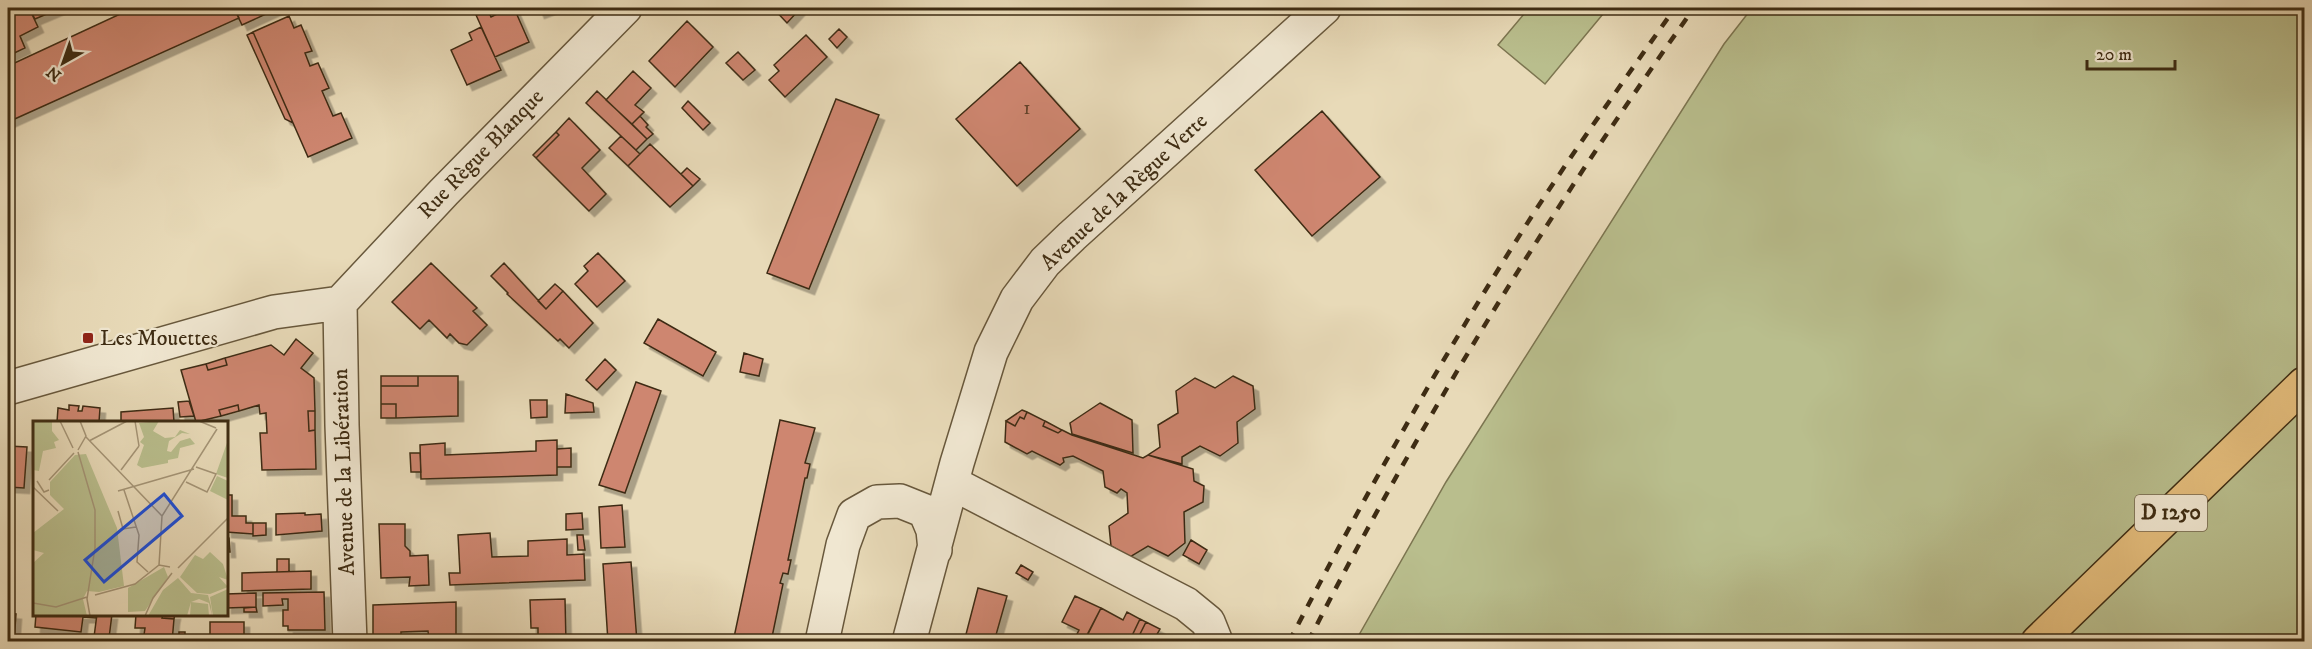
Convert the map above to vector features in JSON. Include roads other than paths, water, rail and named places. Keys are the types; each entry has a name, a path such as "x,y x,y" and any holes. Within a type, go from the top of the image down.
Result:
{"main road":[{"name":"D 1250","path":"2038,642 2304,384"}],"street":[{"name":"Rue Règue Blanque","path":"340,303 444,192 626,8"},
{"name":"Avenue de la Règue Verte","path":"909,642 952,483 991,352 1017,298 1045,262 1324,8"},
{"path":"8,388 274,312 340,303"},
{"name":"Avenue de la Libération","path":"340,303 350,642"},
{"path":"952,483 1186,604 1208,622 1216,642"},
{"name":"Avenue de la Règue Verte","path":"822,642 843,545 854,515 878,502 900,501 925,512 933,530 935,550"}],"railway":[{"path":"1289,642 1378,475 1472,312 1556,180 1675,8"},
{"path":"1308,642 1396,478 1489,318 1589,161 1694,8"}],"place":[{"name":"Les Mouettes","path":"88,338"}]}
